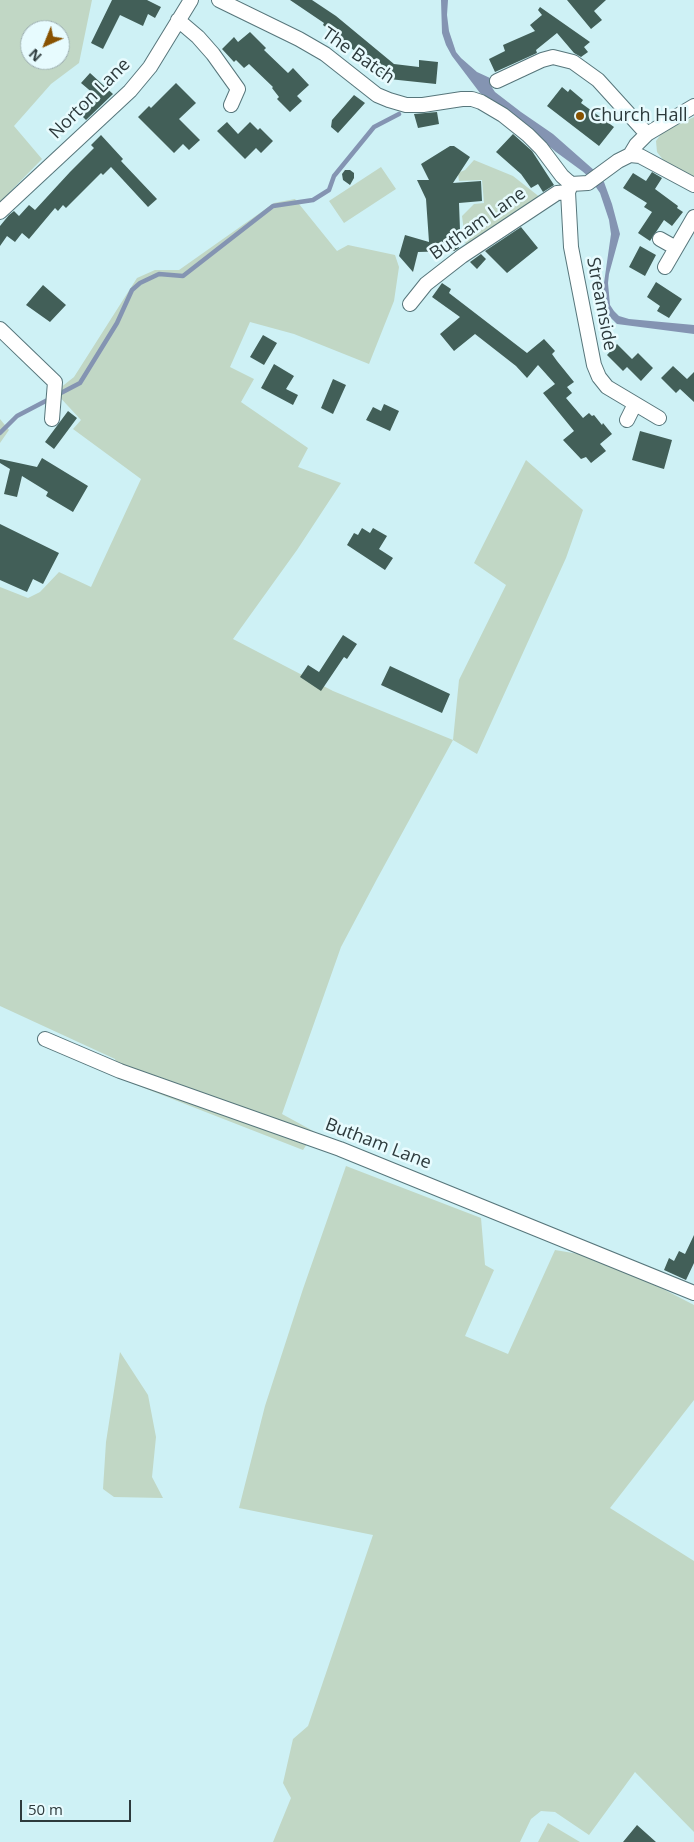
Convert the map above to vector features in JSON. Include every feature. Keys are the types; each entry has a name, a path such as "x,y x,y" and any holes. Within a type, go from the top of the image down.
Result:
{"street":[{"name":"Norton Lane","path":"0,212 130,91 150,67 190,0"},
{"name":"The Batch","path":"218,0 300,39 325,54 377,95 389,100 406,105 462,99 481,102 503,115 528,135 541,148 570,188"},
{"path":"178,20 198,37 213,54 238,89 231,106"},
{"path":"497,80 553,57 573,62 598,80 646,134"},
{"path":"694,106 646,134 636,145 630,156 640,156 694,185"},
{"name":"Butham Lane","path":"410,304 426,284 462,256 557,193 588,183 618,161 630,156"},
{"name":"Streamside","path":"570,188 571,247 594,365 599,377 607,386 659,418"},
{"path":"665,267 694,217"},
{"path":"660,239 676,248"},
{"path":"0,329 55,382 53,413"},
{"path":"627,420 635,404"},
{"name":"Butham Lane","path":"45,1039 120,1070 340,1149 694,1293"}],"green space":[{"path":"0,0 92,0 79,63 70,70 70,20 20,20 20,70 70,70 51,84 14,126 42,159 0,202"},
{"path":"694,117 694,180 664,161 657,152 656,141 661,134"},
{"path":"474,160 513,176 541,198 466,247 462,216 474,204 484,203 482,180 459,181 458,173 465,170"},
{"path":"381,167 396,189 344,223 329,201"},
{"path":"295,199 337,251 348,245 395,255 399,267 394,301 369,364 294,334 250,322 230,367 254,379 241,402 308,448 298,467 341,483 297,550 233,639 333,691 453,740 341,947 282,1114 315,1132 303,1150 121,1079 115,1059 0,1006 0,587 28,598 40,592 59,572 91,587 141,479 73,429 81,420 55,392 74,377 137,278 155,270 179,270 274,203"},
{"path":"0,419 9,430 0,443"},
{"path":"526,460 583,510 566,558 477,754 453,740 459,680 506,585 474,563"},
{"path":"346,1166 481,1218 485,1265 494,1270 465,1336 508,1354 555,1250 579,1254 640,1277 694,1305 694,1400 610,1508 694,1561 694,1832 635,1772 589,1835 555,1812 541,1811 531,1819 520,1842 273,1842 291,1798 283,1783 293,1739 308,1726 373,1535 239,1508 265,1406"},
{"path":"120,1352 148,1395 156,1437 152,1477 163,1498 114,1497 103,1489 106,1442"},
{"path":"548,1823 580,1842 538,1842"}],"water":[{"path":"441,0 448,0 449,31 456,52 461,58 477,72 490,78 491,86 495,92 553,134 595,171 604,182 620,234 608,283 610,305 614,311 619,316 629,319 694,325 694,334 617,324 608,315 604,304 603,290 611,234 609,220 600,193 589,177 582,171 556,152 510,113 480,93 446,45 442,33"}],"building":[{"path":"112,0 147,0 161,7 155,18 148,14 143,26 120,15 103,49 91,43"},
{"path":"290,0 312,0 336,16 394,64 419,67 419,60 438,62 436,84 389,79 323,25 324,23"},
{"path":"567,0 606,0 594,11 602,20 591,29"},
{"path":"540,7 590,42 584,47 588,52 581,57 574,53 557,33 536,50 537,53 495,72 489,59 505,51 503,45 535,31 530,25 542,15 538,10"},
{"path":"250,32 266,48 264,50 288,73 293,68 309,85 297,96 302,101 290,112 277,99 279,97 273,87 249,64 244,68 236,60 234,62 222,49 234,37 238,42"},
{"path":"90,73 113,94 86,120 78,112 94,94 81,83"},
{"path":"176,83 196,103 179,119 200,140 189,150 183,144 174,153 138,117 149,106 151,108"},
{"name":"Church Hall","path":"562,87 568,92 570,89 583,100 581,103 614,127 599,146 547,106"},
{"path":"354,95 365,103 338,133 331,127 332,120"},
{"path":"437,112 439,124 418,128 414,114"},
{"path":"227,122 238,134 250,122 258,130 260,128 273,141 261,153 256,148 245,159 217,131"},
{"path":"513,134 532,151 554,185 543,192 538,184 531,188 521,174 496,152"},
{"path":"101,135 123,159 121,161 157,199 148,207 111,167 103,175 101,173 66,208 63,205 58,211 55,208 29,239 22,233 15,242 7,236 0,246 0,226 9,215 14,211 19,216 29,205 35,210 94,148 91,145"},
{"path":"450,146 454,146 470,157 453,183 481,181 482,201 459,203 459,248 454,251 418,252 413,272 399,256 405,235 429,242 426,199 417,180 429,180 421,164"},
{"path":"345,170 350,170 354,173 354,178 350,185 343,180 342,174"},
{"path":"652,172 662,178 655,189 683,212 672,226 664,220 650,241 638,233 652,212 644,207 647,203 623,188 633,173 646,181"},
{"path":"521,227 538,248 507,273 485,251"},
{"path":"640,246 656,255 645,276 629,267"},
{"path":"481,254 486,259 477,269 470,262"},
{"path":"656,282 682,299 669,318 657,311 660,306 647,297"},
{"path":"442,283 451,289 449,293 527,353 544,339 555,351 552,354 574,382 567,387 572,393 566,398 583,418 589,413 592,416 594,415 612,434 600,444 606,451 591,463 586,457 581,459 563,440 574,431 543,393 555,384 538,365 527,378 516,366 475,334 454,351 440,334 460,317 432,297"},
{"path":"43,285 66,305 50,322 26,305"},
{"path":"263,335 277,343 264,365 250,357"},
{"path":"617,344 632,359 638,353 653,368 641,381 627,367 623,371 607,355"},
{"path":"274,364 294,376 286,389 298,395 293,405 261,388"},
{"path":"673,366 687,379 694,372 694,402 680,389 676,393 661,378"},
{"path":"333,379 346,385 333,414 321,408"},
{"path":"384,404 399,411 390,431 366,420 373,407 381,411"},
{"path":"68,411 77,418 54,449 45,442"},
{"path":"640,431 672,440 664,469 632,460"},
{"path":"42,458 88,486 73,512 46,496 48,492 22,476 17,497 4,494 10,469 0,463 0,459 37,467"},
{"path":"0,524 59,553 43,584 33,579 27,592 0,580"},
{"path":"362,528 370,533 373,528 387,536 379,549 393,558 385,570 347,545 354,533 358,535"},
{"path":"343,635 357,644 347,659 344,657 321,691 300,677 308,665 319,672"},
{"path":"390,666 450,694 442,713 381,685"},
{"path":"694,1235 694,1263 686,1280 664,1270 669,1258 674,1261 679,1251 685,1254"},
{"path":"637,1825 656,1842 623,1842"}],"waterway":[{"path":"0,433 17,416 80,383 117,323 132,290 140,283 159,274 183,276 273,206 313,200 329,190 334,176 374,127 399,114"}],"place":[{"name":"Church Hall","path":"580,116"}]}
